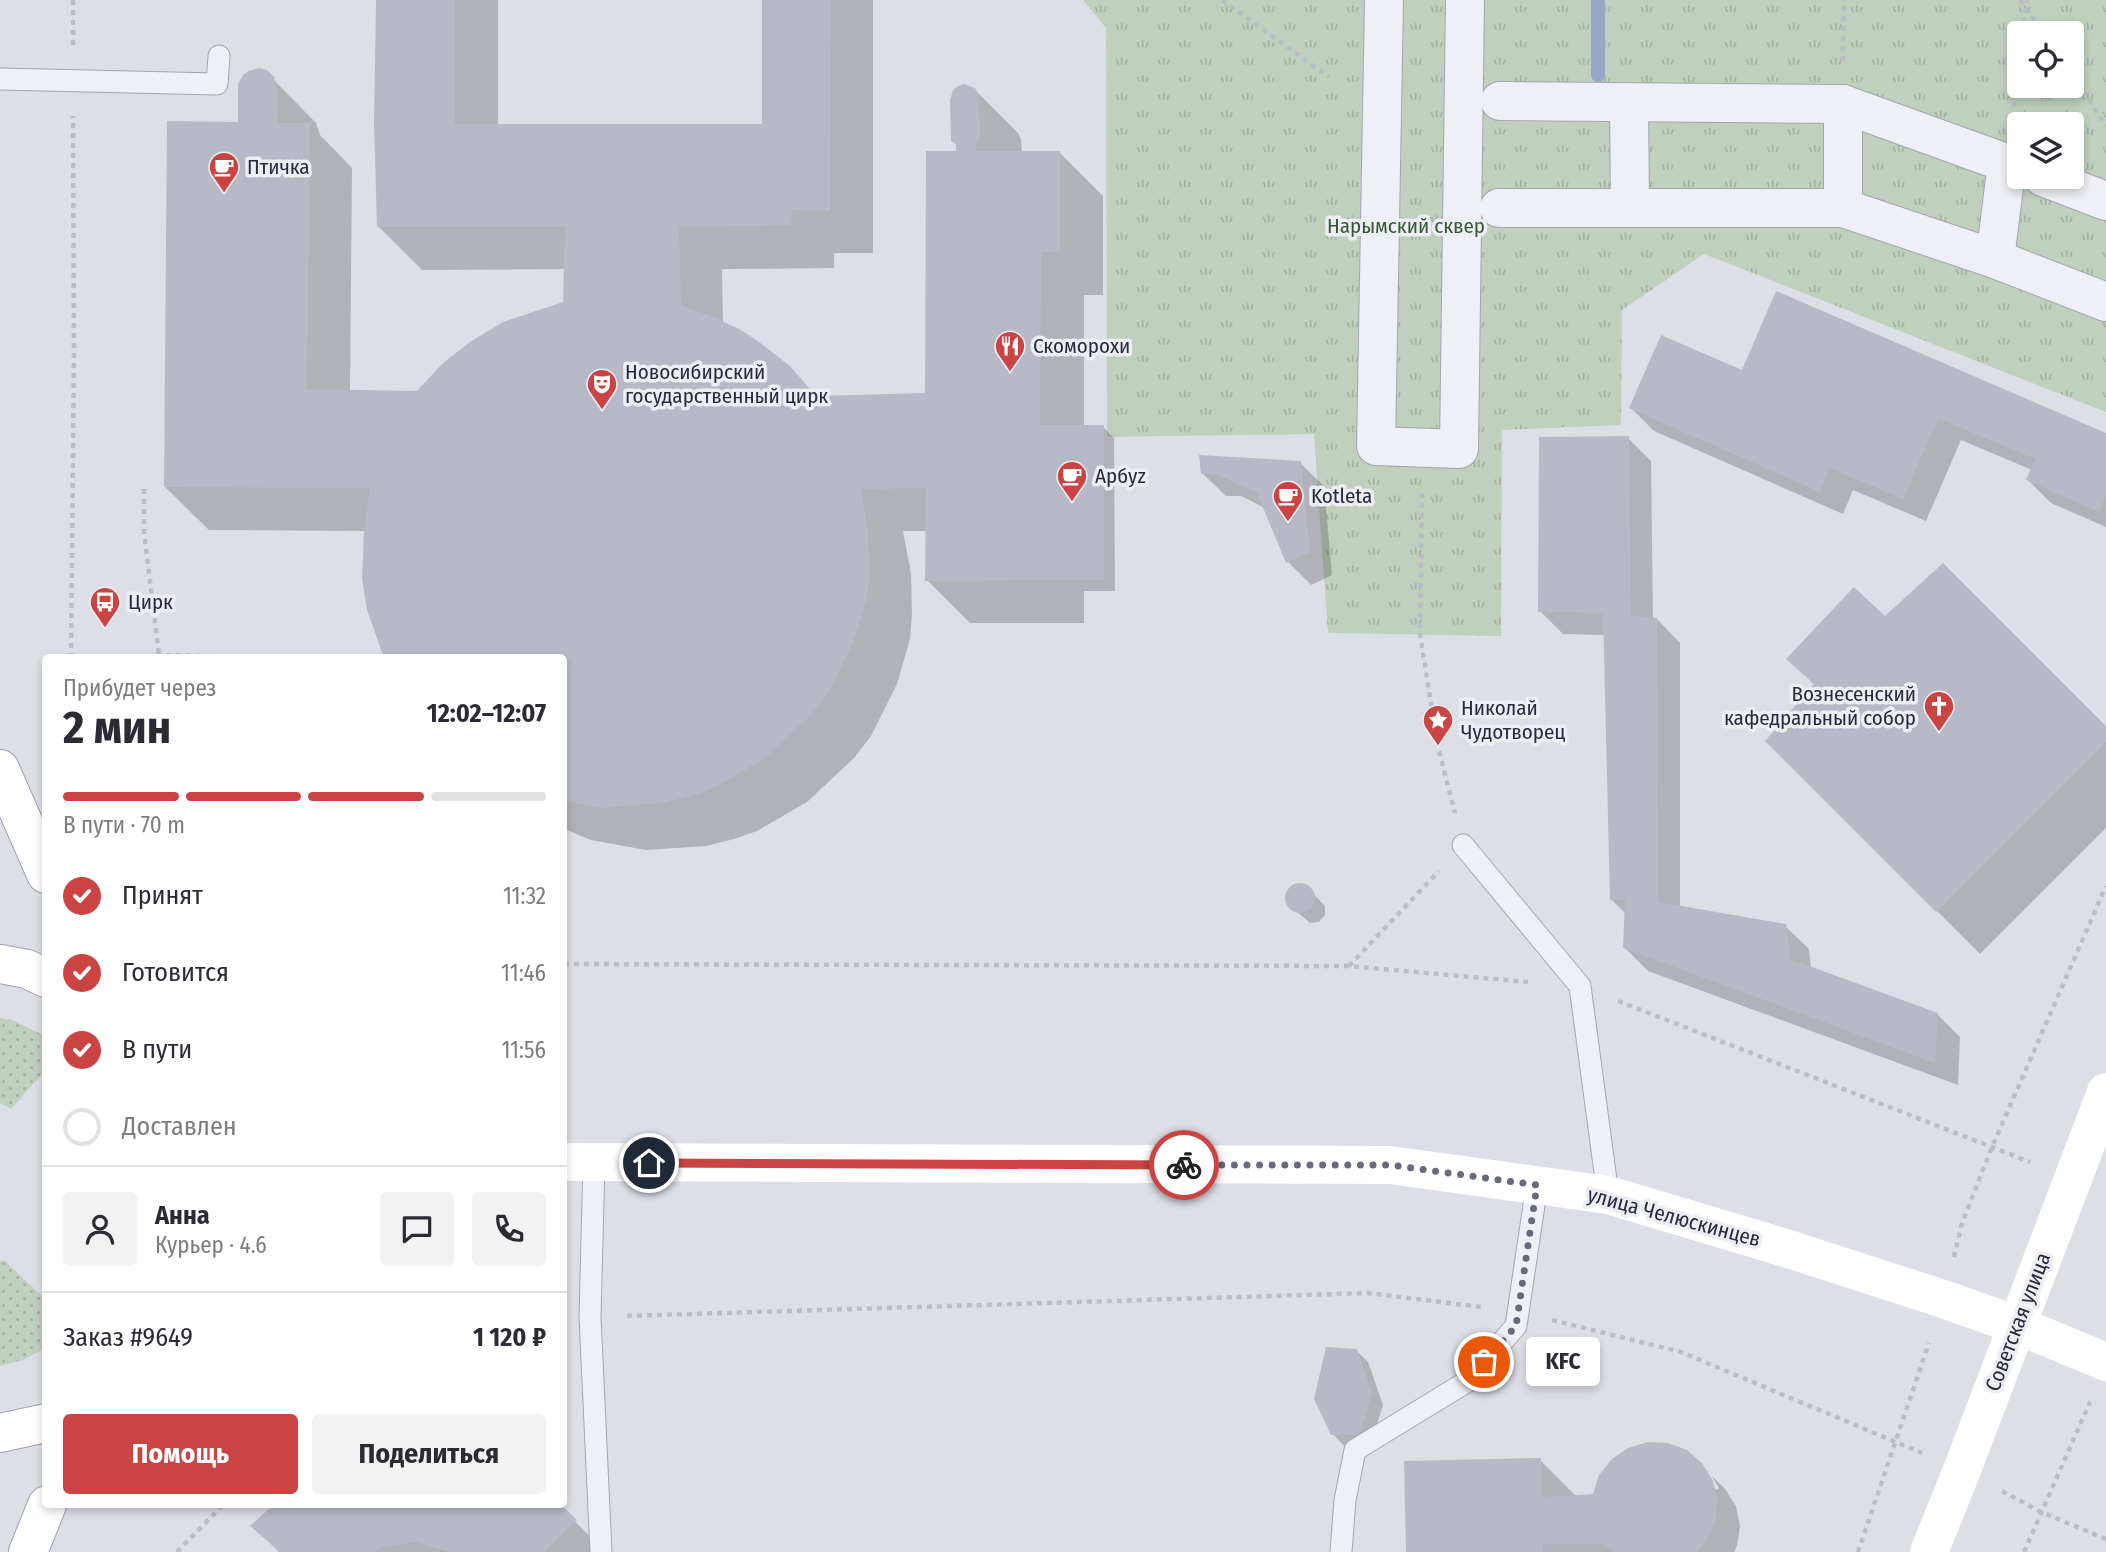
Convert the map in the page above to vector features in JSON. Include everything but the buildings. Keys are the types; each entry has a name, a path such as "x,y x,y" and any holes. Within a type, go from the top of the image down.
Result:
{"main road":[{"path":"0,769 42,865"},
{"path":"0,964 27,969 42,976"},
{"name":"Советская улица","path":"1929,1552 2106,1092"},
{"name":"улица Челюскинцев","path":"579,1162 1390,1165 1608,1195 1792,1250 2017,1325 2101,1377"},
{"path":"0,1433 42,1424"},
{"path":"28,1552 46,1508"}],"street":[{"path":"1384,0 1376,446 1459,449 1465,0"},
{"path":"1500,101 1843,104 2007,163"},
{"path":"1629,103 1630,208"},
{"path":"1843,104 1843,208"},
{"path":"1994,259 2008,189"},
{"path":"2074,189 2106,201"},
{"path":"1499,208 1843,208 1994,259 2106,302"}],"lane":[{"path":"0,79 217,84 219,56"},
{"path":"1463,845 1580,986 1608,1195"},
{"path":"579,1162 590,1317 601,1552"},
{"path":"1341,1552 1345,1500 1355,1450 1468,1381 1516,1326 1537,1185"}],"path":[{"path":"71,654 73,0"},
{"path":"1222,0 1329,77"},
{"path":"1843,104 1844,0"},
{"path":"2020,0 2035,21"},
{"path":"2024,21 2027,0"},
{"path":"2084,93 2106,126"},
{"path":"1348,966 1463,845 1438,747 1420,635 1422,448"},
{"path":"144,489 144,532 159,654"},
{"path":"1858,1552 1943,1299 1962,1223 1992,1147 2106,886"},
{"path":"567,964 1348,966 1580,986 2073,1178"},
{"path":"590,1317 1368,1293 1518,1312 1681,1352 1962,1470 2041,1512 2106,1539"},
{"path":"2024,1552 2101,1377"},
{"path":"177,1552 220,1508"}],"green space":[{"name":"Нарымский сквер","path":"1083,0 2106,0 2106,412 1704,254 1622,310 1621,425 1502,430 1501,636 1328,633 1314,434 1107,437 1106,28"},
{"path":"0,1018 12,1020 42,1035 42,1074 11,1109 0,1103"},
{"path":"4,1260 42,1296 42,1350 23,1360 0,1366 0,1262"}],"waterway":[{"path":"1598,0 1598,75"}],"way so far":[{"path":"1184,1165 1390,1165 1537,1185 1516,1326 1484,1362"}],"place":[{"name":"Птичка","path":"224,194"},
{"name":"Скоморохи","path":"1010,373"},
{"name":"Новосибирский государственный цирк","path":"602,411"},
{"name":"Арбуz","path":"1072,503"},
{"name":"Kotleta","path":"1288,523"},
{"name":"Цирк","path":"105,629"},
{"name":"Вознесенский кафедральный собор","path":"1939,733"},
{"name":"Николай Чудотворец","path":"1438,747"},
{"name":"KFC","path":"1484,1362"}],"route":[{"path":"649,1163 1184,1165"}]}
